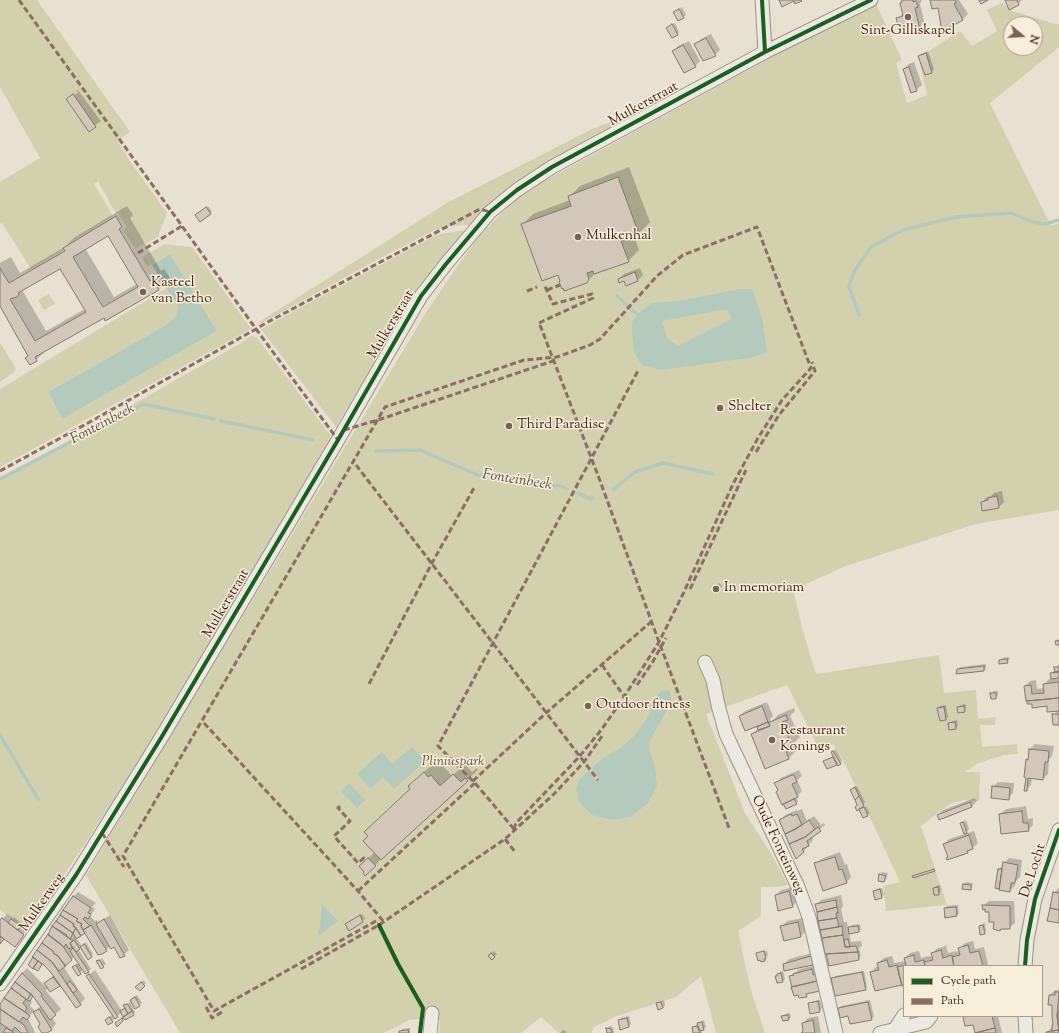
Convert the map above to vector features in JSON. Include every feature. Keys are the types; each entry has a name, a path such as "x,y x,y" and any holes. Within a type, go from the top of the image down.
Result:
{"street":[{"path":"762,0 765,52"},
{"name":"Mulkerstraat","path":"102,834 161,738 334,447 421,296 490,212 517,190 552,167 765,52 871,0"},
{"name":"Oude Fonteinweg","path":"705,662 713,680 726,734 798,887 809,917 836,1033"},
{"name":"De Locht","path":"1025,965 1027,940 1035,899 1059,830"},
{"name":"Mulkerweg","path":"0,984 102,834"},
{"path":"430,1033 432,1013"},
{"path":"895,1029 903,1017"},
{"path":"880,1033 926,1022 930,1017"},
{"path":"1025,1017 1026,1033"}],"green space":[{"path":"0,0 37,0 130,132 117,140 129,160 167,213 158,237 135,249 123,230 127,227 118,213 116,214 98,181 94,184 113,216 62,247 63,250 31,269 2,223 0,224 0,182 40,158 0,87"},
{"name":"Pliniuspark","path":"1003,2 1009,10 1029,16 1003,16 1003,56 1043,56 1043,20 1059,25 1059,47 990,103 1051,226 1059,223 1059,510 976,524 846,566 793,590 816,674 939,655 944,693 976,690 978,719 996,717 995,725 980,725 982,747 1017,744 1018,754 1004,755 991,759 977,764 965,772 980,772 979,801 963,800 950,804 921,826 947,905 886,911 883,886 900,882 848,770 833,744 820,751 787,685 706,714 745,813 773,857 788,885 761,887 761,916 738,931 750,987 765,1033 716,1033 701,976 676,997 617,1016 594,1027 591,1033 559,1033 541,1017 521,1033 439,1033 440,1020 425,1018 409,1020 384,1033 180,1033 86,875 429,308 477,238 522,193 764,61 876,4 902,60 896,63 907,103 927,95 918,56 926,53 960,31 972,46 997,31 987,10"},
{"path":"651,107 590,139 544,166 503,194 469,225 451,226 435,230 371,263 260,324 259,322 447,203 592,129"},
{"path":"465,230 416,293 336,427 261,329 436,235"},
{"path":"165,244 192,247 251,329 0,467 0,389 167,288 178,306 176,316 166,325 48,392 62,419 217,331 170,254 147,267 142,257"},
{"path":"49,294 55,304 44,310 38,300"},
{"path":"251,336 257,337 330,435 329,443 132,774 27,930 0,910 0,480"},
{"path":"0,343 16,368 14,372 0,382"}],"shaded area":[{"path":"170,254 217,331 62,419 48,392 166,325 176,316 178,306 152,265"},
{"path":"740,289 752,289 762,317 767,352 754,357 662,370 644,366 639,361 634,351 632,322 640,312 652,303 679,301","holes":["727,309 732,319 678,346 667,338 662,321"]},
{"path":"668,690 671,694 671,703 649,742 650,753 655,767 657,786 647,804 630,817 613,820 592,815 580,803 576,789 580,779 589,771 596,781 600,779 592,768 603,758 621,748 634,736 647,719 656,697 661,691"},
{"path":"412,747 425,761 394,789 383,777 370,788 357,774 382,752 392,764"},
{"path":"349,783 365,800 357,808 341,791"},
{"path":"322,904 338,921 317,937 320,928"}],"building":[{"path":"779,0 802,1 795,4 794,1 782,7"},
{"name":"Sint-Gilliskapel","path":"902,0 913,0 913,2 916,1 918,7 915,8 919,26 917,32 910,33 904,24 898,25 896,18 903,16 900,3"},
{"path":"930,0 955,0 956,3 954,4 963,20 945,30 941,26 938,8 932,9"},
{"path":"979,0 988,0 981,4"},
{"path":"1005,0 1017,0 1019,5 1009,10"},
{"path":"679,9 684,18 678,21 673,12"},
{"path":"672,24 678,35 672,38 666,28"},
{"path":"706,38 716,56 703,61 694,44"},
{"path":"683,45 696,67 684,73 672,51"},
{"path":"926,53 932,73 925,75 918,56"},
{"path":"909,67 917,91 911,93 903,69"},
{"path":"73,94 96,127 89,132 66,99"},
{"name":"Mulkenhal","path":"618,177 639,234 621,241 629,262 594,274 593,271 587,273 589,279 587,283 564,291 559,282 558,275 542,281 521,224 571,206 568,196"},
{"path":"206,207 211,214 200,222 195,215"},
{"name":"Kasteel van Betho","path":"116,216 122,227 119,229 150,281 153,279 159,290 105,321 104,318 35,357 37,361 30,365 25,358 28,356 0,306 0,268 9,283 65,251 63,248","holes":["108,236 138,287 103,307 73,257","60,269 86,312 35,341 10,299 17,297 19,294 18,293"]},
{"path":"635,272 638,281 626,286 624,281 619,283 618,279"},
{"name":"Shelter","path":"720,406 723,409 720,412 717,409"},
{"path":"997,496 999,508 982,511 981,502 988,500 988,498"},
{"name":"In memoriam","path":"716,585 720,589 716,593 712,588"},
{"path":"1059,640 1059,645 1056,645 1055,641"},
{"path":"1007,659 1008,663 999,664 999,660"},
{"path":"984,666 984,671 956,674 957,669"},
{"path":"1054,667 1059,667 1059,671 1055,672"},
{"path":"1059,672 1059,678 1051,679 1050,673"},
{"path":"1059,682 1059,698 1026,701 1024,686 1031,685 1032,694 1044,693 1043,684"},
{"path":"990,693 996,693 996,699 991,699"},
{"path":"1059,698 1059,711 1047,712 1047,706 1032,708 1032,704 1027,704 1027,701"},
{"path":"762,706 768,722 745,731 739,716"},
{"path":"964,706 965,712 958,713 957,707"},
{"path":"944,707 946,720 940,721 937,708"},
{"path":"1052,714 1059,714 1059,725 1053,725"},
{"name":"Restaurant Konings","path":"786,715 788,720 782,722 792,746 785,748 789,759 765,769 751,734 770,726 768,723"},
{"path":"768,722 770,726 758,730 757,727"},
{"path":"955,722 956,729 949,730 948,723"},
{"path":"1029,749 1049,751 1048,762 1045,762 1043,780 1028,778 1027,791 1024,791 1026,759 1028,760"},
{"path":"833,751 841,764 838,766 831,752"},
{"path":"833,757 837,765 827,769 823,761"},
{"path":"424,772 428,777 431,775 440,786 453,774 461,782 465,778 468,781 381,860 363,841 368,836 364,832 410,789 408,786"},
{"path":"794,775 797,782 792,784 798,797 782,805 776,792 778,790 774,783"},
{"path":"992,786 1010,788 1009,800 991,798"},
{"path":"855,787 859,796 855,800 850,790"},
{"path":"859,796 864,806 857,811 855,807 857,805 855,800"},
{"path":"794,799 797,804 786,809 783,804"},
{"path":"970,802 972,807 939,820 937,815"},
{"path":"864,807 868,816 863,818 859,809"},
{"path":"1022,811 1023,823 1028,823 1029,831 1001,834 999,814"},
{"path":"791,814 792,816 797,814 802,825 785,834 779,820"},
{"path":"809,820 815,829 805,837 789,844 785,834 796,829"},
{"path":"963,822 967,833 964,834 960,823"},
{"path":"818,827 821,831 807,841 809,846 802,849 804,852 796,859 789,844 805,837"},
{"path":"969,835 973,849 967,851 968,853 947,860 946,858 948,857 943,844"},
{"path":"835,857 839,870 842,869 847,883 823,891 814,863"},
{"path":"368,858 376,866 365,876 363,873 364,872 359,866"},
{"path":"1003,862 1018,865 1015,883 1011,883 1010,892 999,890"},
{"path":"934,869 935,871 913,878 912,876"},
{"path":"998,869 1002,869 999,889 995,888"},
{"path":"879,874 886,876 884,882 878,881"},
{"path":"963,884 971,885 971,890 962,889"},
{"path":"938,887 939,895 934,895 933,888"},
{"path":"880,889 882,898 875,900 873,891"},
{"path":"789,891 793,907 778,911 775,895"},
{"path":"1053,892 1059,893 1059,910 1050,908"},
{"path":"73,896 91,908 88,913 91,914 88,919 85,917 83,919 90,926 83,930 81,926 82,924 76,921 78,919 63,910"},
{"path":"836,900 837,907 817,912 815,904"},
{"path":"982,905 1010,906 1010,929 1001,929 1000,931 993,929 994,922 989,922 989,912 985,912 985,909 983,910"},
{"path":"837,907 837,918 818,921 817,912"},
{"path":"956,907 957,916 945,918 944,908"},
{"path":"1050,908 1059,910 1059,923 1047,921"},
{"path":"63,910 78,919 76,921 82,924 81,926 85,933 81,936 73,926 74,924 60,915"},
{"path":"60,915 74,924 73,926 76,928 73,933 56,921"},
{"path":"360,915 363,922 349,931 345,924"},
{"path":"2,918 24,935 15,947 0,936 0,920"},
{"path":"837,918 839,927 820,930 818,921"},
{"path":"11,919 21,926 18,930 8,923"},
{"path":"104,919 125,956 120,958 114,947 111,949 96,924"},
{"path":"56,921 73,933 70,939 52,926"},
{"path":"798,922 801,937 784,941 780,926"},
{"path":"91,925 107,951 102,954 98,955 83,930"},
{"path":"983,925 985,934 980,935 979,926"},
{"path":"52,926 67,935 66,936 73,941 70,943 72,947 69,949 66,944 64,947 48,935"},
{"path":"842,926 843,935 822,938 820,930"},
{"path":"858,926 859,932 849,934 848,927"},
{"path":"76,928 81,936 76,939 73,933"},
{"path":"48,934 62,945 72,960 65,966 58,956 53,953 54,952 42,943"},
{"path":"843,935 845,947 856,946 858,952 825,954 822,938"},
{"path":"0,936 4,939 0,944"},
{"path":"848,939 850,947 845,947 844,940"},
{"path":"74,940 80,949 76,952 70,943"},
{"path":"42,943 54,952 53,953 58,956 66,966 59,971 52,962 37,950"},
{"path":"84,944 92,957 88,960 80,947"},
{"path":"968,945 970,953 979,951 983,965 954,965 952,957 960,955 958,948"},
{"path":"73,948 89,972 85,974 70,951"},
{"path":"37,950 52,962 81,1005 76,1008 52,974 44,965 32,957"},
{"path":"941,950 943,958 952,955 954,965 925,965 924,962 933,960 931,953"},
{"path":"764,951 765,961 758,961 756,953"},
{"path":"858,952 859,960 829,966 826,954"},
{"path":"491,953 495,957 492,960 488,956"},
{"path":"914,955 915,962 924,960 925,965 906,965 904,958"},
{"path":"811,956 813,965 784,971 783,964"},
{"path":"33,957 38,961 33,969 28,965"},
{"path":"99,960 104,967 101,969 96,961"},
{"path":"887,960 889,967 897,965 902,985 875,991 870,972 879,970 877,963"},
{"path":"38,961 42,964 38,971 33,968"},
{"path":"76,965 81,974 78,976 72,967"},
{"path":"903,966 903,986 902,986 897,967"},
{"path":"812,969 813,975 815,974 817,981 792,987 789,976"},
{"path":"862,972 866,990 835,996 831,978"},
{"path":"22,973 42,994 41,996 56,1015 50,1020 33,996 15,982"},
{"path":"781,973 783,982 777,983 775,976"},
{"path":"89,974 118,1017 115,1019 86,976"},
{"path":"53,977 60,986 50,992 44,983"},
{"path":"70,981 77,990 73,993 67,984"},
{"path":"817,981 820,991 806,994 807,997 799,998 798,995 794,996 791,987"},
{"path":"15,982 31,994 27,1000 11,988"},
{"path":"141,982 145,986 140,991 135,987"},
{"path":"11,988 26,999 23,1003 27,1008 25,1012 4,998"},
{"path":"1055,992 1059,992 1057,1016 1059,1030 1052,1031 1052,1005 1048,1005 1049,995 1055,995"},
{"path":"31,994 33,996 30,1001 27,1000"},
{"path":"135,997 140,1006 135,1009 130,1000"},
{"path":"4,998 30,1016 27,1020 23,1017 19,1022 0,1009 0,1004"},
{"path":"818,1001 820,1012 810,1014 808,1003"},
{"path":"661,1002 663,1008 658,1010 656,1003"},
{"path":"868,1002 872,1020 850,1024 848,1016 840,1018 838,1008"},
{"path":"127,1004 132,1011 128,1014 123,1005"},
{"path":"125,1008 128,1014 123,1017 120,1011"},
{"path":"0,1009 24,1025 28,1033 21,1033 15,1027 12,1031 0,1023"},
{"path":"39,1009 52,1030 47,1033 42,1033 38,1027 40,1024 33,1012"},
{"path":"132,1011 134,1015 125,1020 123,1017"},
{"path":"1059,1012 1059,1032 1057,1016"},
{"path":"788,1015 789,1020 783,1021 781,1016"},
{"path":"109,1017 113,1022 108,1025 105,1020"},
{"path":"963,1017 992,1017 995,1028 975,1033 973,1025 965,1026"},
{"path":"122,1018 123,1021 117,1027 115,1023"},
{"path":"627,1018 629,1027 620,1030 618,1020"},
{"path":"813,1020 815,1033 801,1033 803,1031 802,1023"},
{"path":"702,1022 704,1030 700,1031 697,1023"},
{"path":"697,1026 700,1033 693,1033 692,1027"},
{"path":"6,1028 12,1031 14,1033 3,1033"},
{"path":"606,1028 611,1029 612,1033 607,1033"},
{"path":"995,1028 996,1033 975,1033"},
{"path":"408,1030 409,1033 399,1033 399,1031"},
{"path":"1059,1030 1059,1033 1046,1033 1046,1032"}],"waterway":[{"path":"859,315 849,286 855,270 871,247 903,230 956,217 1011,213 1033,222 1045,224 1059,220"},
{"path":"617,296 638,315"},
{"name":"Fonteinbeek","path":"0,479 143,404 214,419"},
{"name":"Fonteinbeek","path":"221,421 313,440"},
{"name":"Fonteinbeek","path":"376,451 420,450 480,476 489,475 514,478 535,484 561,486 567,489"},
{"name":"Fonteinbeek","path":"614,489 635,472 663,463 713,474"},
{"name":"Fonteinbeek","path":"578,493 591,499 593,498"},
{"name":"Fonteinbeek","path":"0,735 38,799"}],"marked path":[{"path":"19,0 256,329 338,440"},
{"path":"0,471 266,323 480,209 490,212"},
{"path":"138,253 182,226"},
{"path":"376,921 214,1011 123,856 385,407 524,360 557,357 590,345 600,339 657,276 683,255 757,227 811,368 782,400 758,438 733,484 683,594 659,642 624,697 602,729 579,757 516,823 514,829"},
{"path":"539,323 593,298 592,294 553,304 544,284"},
{"path":"547,290 560,285"},
{"path":"527,291 537,287"},
{"path":"540,325 599,478 729,828"},
{"path":"344,430 556,360"},
{"path":"756,452 779,415 815,371 812,362"},
{"path":"514,829 475,783 438,746 639,369"},
{"path":"356,465 598,780"},
{"path":"690,589 746,470"},
{"path":"369,684 432,563 474,488"},
{"path":"473,781 546,713 652,621"},
{"path":"637,685 652,663 666,638"},
{"path":"602,665 626,699"},
{"path":"204,723 358,891 384,922"},
{"path":"301,969 379,925 505,839 555,793 584,762 602,736"},
{"path":"358,891 475,783"},
{"path":"340,806 338,808 350,821 334,836 358,863 364,858 366,860"},
{"path":"102,833 124,867"},
{"path":"505,839 516,853"},
{"path":"206,1007 212,1018 222,1012"}],"cycle path":[{"path":"762,0 765,52"},
{"path":"0,984 76,875 161,738 338,440 421,296 490,212 517,190 552,167 765,52 871,0"},
{"path":"1025,965 1027,940 1035,899 1059,830"},
{"path":"379,925 398,964 423,1008 420,1033"}],"place":[{"name":"Sint-Gilliskapel","path":"908,17"},
{"name":"Mulkenhal","path":"578,237"},
{"name":"Kasteel van Betho","path":"143,292"},
{"name":"Shelter","path":"720,408"},
{"name":"Third Paradise","path":"509,426"},
{"name":"In memoriam","path":"716,589"},
{"name":"Outdoor fitness","path":"588,706"},
{"name":"Restaurant Konings","path":"772,740"}]}
